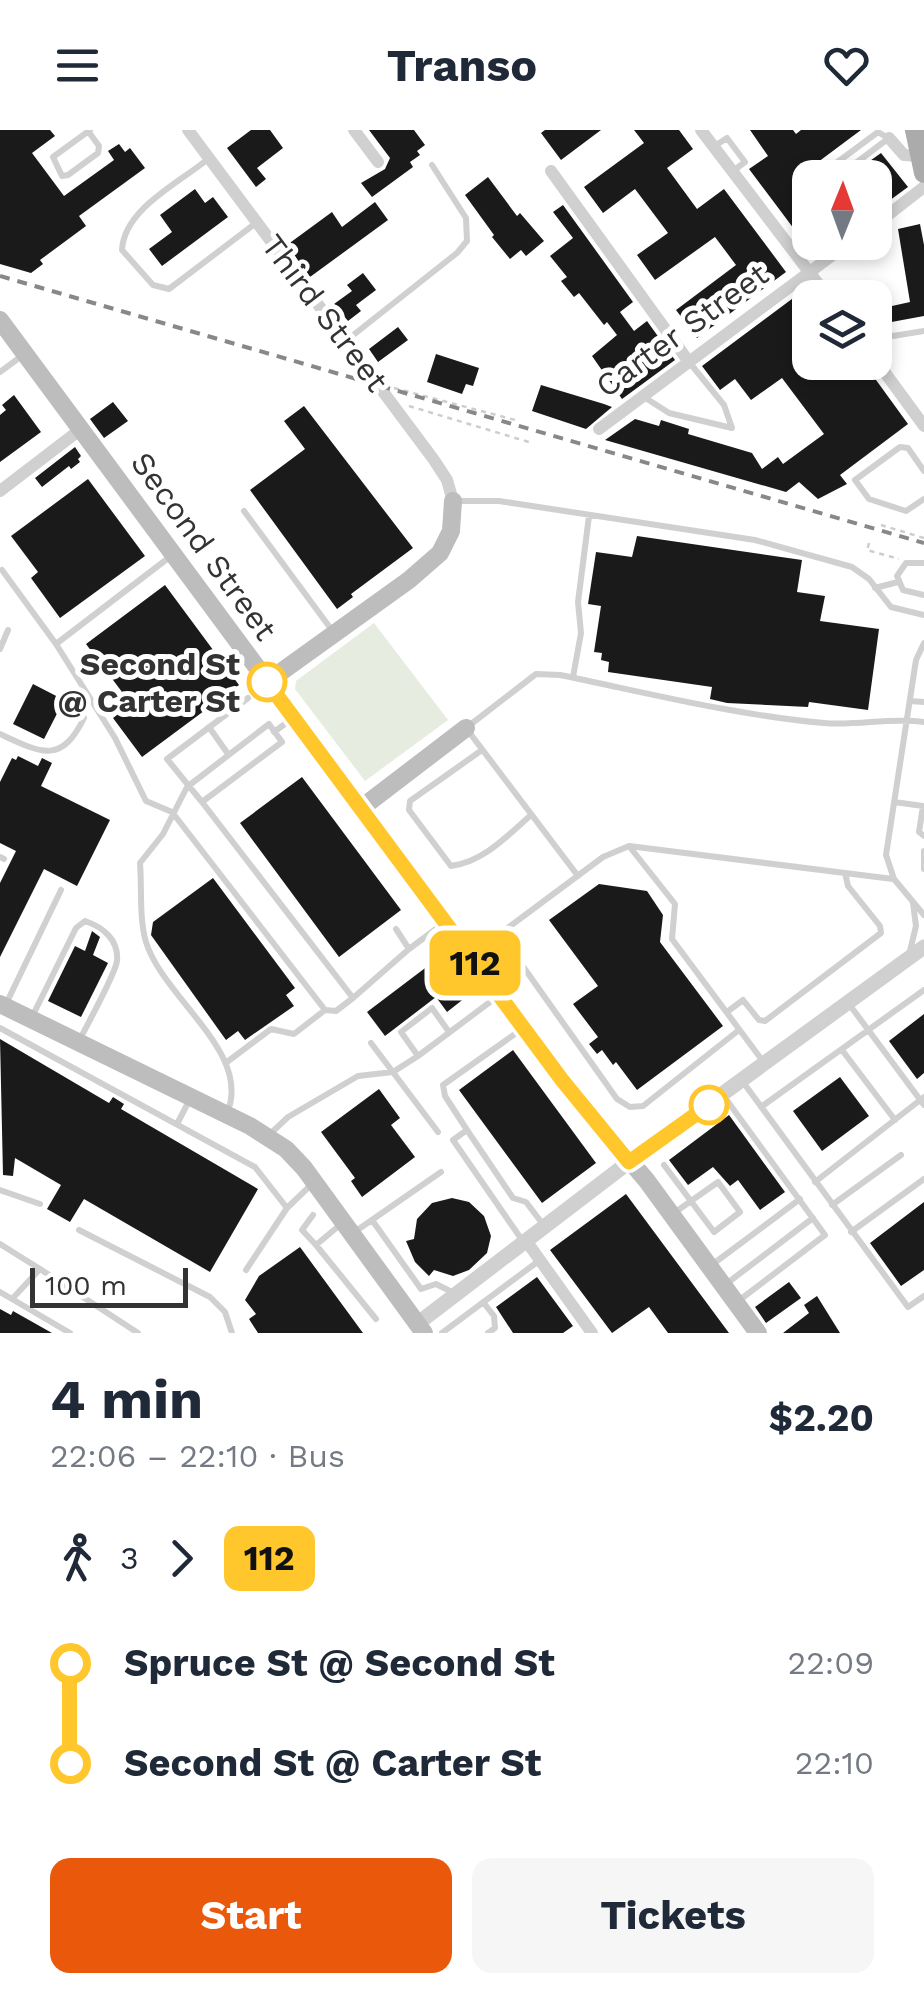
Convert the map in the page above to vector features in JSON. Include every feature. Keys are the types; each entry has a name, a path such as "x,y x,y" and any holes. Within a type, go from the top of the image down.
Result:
{"main road":[{"path":"916,130 923,155"},
{"name":"Second Street","path":"0,320 523,1028 671,1215 758,1333"},
{"path":"267,682 409,580 440,553 452,531 453,502"},
{"path":"360,809 466,728"},
{"path":"2,1005 191,1096 286,1149 314,1182 415,1330"}],"street":[{"name":"Third Street","path":"188,130 434,460 447,480 453,502"},
{"path":"354,130 378,162"},
{"path":"701,130 814,280"},
{"path":"889,138 904,155 923,155"},
{"path":"551,171 689,362"},
{"path":"892,211 924,187"},
{"name":"Carter Street","path":"598,429 827,260"},
{"path":"890,380 924,426"},
{"path":"0,491 81,430"},
{"path":"415,1330 629,1162 924,946"},
{"path":"526,1243 592,1333"}],"lane":[{"path":"89,131 98,152 68,176 62,176 53,158 89,131"},
{"path":"839,160 878,132 889,138 860,160"},
{"path":"209,158 130,220 122,250 153,285 170,290 256,222"},
{"path":"346,341 467,241 466,218 432,164"},
{"path":"892,335 924,331"},
{"path":"0,372 26,354"},
{"path":"643,396 669,413 732,428 724,405 689,362"},
{"path":"924,471 908,448 900,447 855,480 870,499 906,510 924,498"},
{"path":"453,502 499,500 755,540 852,567 894,609 924,615"},
{"path":"244,512 335,634"},
{"path":"573,678 581,633 578,602 589,516"},
{"path":"56,644 172,555"},
{"path":"924,564 903,564 898,573 898,582 906,592 924,595"},
{"path":"2,570 56,644 115,738 146,801 172,812 325,1010"},
{"path":"875,588 898,582"},
{"path":"0,650 8,630"},
{"path":"922,648 886,855 894,879 924,915"},
{"path":"578,876 466,728 536,674 573,678 700,706 823,723 924,722"},
{"path":"248,698 167,759 353,998"},
{"path":"910,700 924,702"},
{"path":"0,734 34,748 61,749 74,739 84,718"},
{"path":"274,732 294,718"},
{"path":"202,802 282,742 269,724 187,787 163,834 140,864 145,940 157,968 227,1062 233,1088 226,1114"},
{"path":"209,728 228,754"},
{"path":"482,750 410,801 409,810 451,866 466,864 484,854 532,815"},
{"path":"894,802 924,806 919,832 924,836"},
{"path":"470,956 603,857 629,846 894,879"},
{"path":"629,846 675,904 672,939 765,1064"},
{"path":"924,851 924,869"},
{"path":"727,1012 743,1000 759,1020 765,1020 881,933 880,926 848,886 845,873"},
{"path":"2,1005 61,890"},
{"path":"908,959 916,926 913,902"},
{"path":"31,1019 76,928 86,921 100,926 112,938 117,960 79,1042"},
{"path":"227,1062 271,1030 294,1034 325,1010 336,1011 409,948 445,923"},
{"path":"396,929 409,948"},
{"path":"500,934 617,1099 630,1107 643,1106 740,1030"},
{"path":"761,1107 924,990"},
{"path":"268,1136 288,1118 358,1076 393,1072 499,995"},
{"path":"816,1182 923,1101 848,1003"},
{"path":"418,1056 400,1032 432,1008 449,1032"},
{"path":"0,1028 255,1167 287,1208"},
{"path":"523,1028 443,1085 444,1096 508,1192 526,1202 545,1228"},
{"path":"372,1043 438,1132"},
{"path":"842,1050 894,1120"},
{"path":"743,1081 908,1308 924,1296"},
{"path":"723,1095 824,1235 736,1302"},
{"path":"178,1124 191,1096"},
{"path":"466,1130 453,1140 526,1243"},
{"path":"832,1205 901,1155"},
{"path":"664,1165 691,1201 714,1232 740,1212 718,1182 691,1201 671,1215"},
{"path":"316,1245 372,1220 441,1172"},
{"path":"851,1232 924,1180"},
{"path":"246,1270 287,1208 314,1182"},
{"path":"0,1190 40,1204"},
{"path":"496,1201 508,1192"},
{"path":"710,1267 800,1198"},
{"path":"313,1215 302,1230 376,1319"},
{"path":"724,1286 813,1218"},
{"path":"372,1220 421,1289 436,1284 456,1295"},
{"path":"78,1230 210,1297 224,1312 232,1333"},
{"path":"0,1244 138,1333"},
{"path":"442,1333 540,1260"},
{"path":"12,1298 40,1269"},
{"path":"0,1292 70,1333"},
{"path":"483,1302 494,1316 495,1328 488,1333"}],"path":[{"path":"377,383 519,421"},
{"path":"390,400 532,443"},
{"path":"882,526 924,538"},
{"path":"869,542 867,550 898,559 905,556"}],"shaded area":[{"path":"374,623 448,720 365,781 295,689 296,681"}],"building":[{"path":"0,130 50,130 55,136 32,153 64,196 114,160 108,151 119,144 125,152 130,148 145,168 79,216 86,226 40,260 43,264 31,273 0,264"},
{"path":"251,130 270,130 283,148 257,168 266,179 256,187 227,148"},
{"path":"369,130 414,130 425,145 410,162 413,167 372,197 361,183 385,169 390,158"},
{"path":"601,130 561,160 541,133"},
{"path":"634,130 679,130 693,149 667,168 697,209 724,189 786,272 697,338 676,310 736,265 715,237 655,280 637,255 668,233 635,189 603,213 584,187 644,143"},
{"path":"750,130 793,130 796,134 801,130 861,130 821,160 792,160 792,226 749,169 768,156"},
{"path":"892,167 908,187 892,199"},
{"path":"488,177 517,216 520,213 544,241 526,256 521,250 510,259 465,195"},
{"path":"195,189 205,203 213,197 228,217 162,266 149,249 172,232 160,215"},
{"path":"375,202 388,220 310,277 287,245 332,212 342,227"},
{"path":"563,205 633,302 620,312 634,331 647,321 675,360 622,399 592,356 617,335 579,293 574,297 561,281 567,277 550,256 573,238 553,212"},
{"path":"920,224 924,245 924,316 892,322 892,306 910,302 898,229"},
{"path":"363,273 376,290 356,305 361,311 348,321 334,304 352,291 347,285"},
{"path":"792,299 792,380 876,380 908,424 840,475 847,484 818,499 799,482 786,492 605,440 635,419 659,426 661,420 689,429 688,434 752,453 762,469 778,457 783,464 824,434 782,378 751,400 735,379 720,390 702,366"},
{"path":"398,327 408,340 378,362 369,349"},
{"path":"436,354 479,368 473,386 466,384 462,394 427,382"},
{"path":"541,385 612,407 586,429 532,411"},
{"path":"14,395 41,432 0,462 0,415 6,410 2,405"},
{"path":"113,402 128,421 104,438 90,419"},
{"path":"304,406 413,548 337,609 250,490 305,449 284,421"},
{"path":"75,447 80,462 42,487 35,478"},
{"path":"88,479 145,556 60,618 31,578 38,572 11,536"},
{"path":"637,536 802,560 797,592 825,596 820,621 879,629 868,710 809,702 808,707 727,703 710,699 712,687 608,672 609,662 601,660 602,653 594,652 601,606 588,604 596,552 632,557"},
{"path":"165,585 239,685 142,757 113,718 131,704 86,644"},
{"path":"33,684 64,700 44,739 13,724"},
{"path":"18,756 38,766 42,758 52,763 41,786 110,820 77,886 44,869 0,957 0,883 16,851 0,843 0,782 12,758 16,760"},
{"path":"302,777 401,910 339,957 240,823"},
{"path":"213,878 295,988 286,995 294,1006 245,1040 238,1031 226,1040 151,935 153,922"},
{"path":"599,884 647,891 663,915 660,942 723,1026 637,1090 616,1062 613,1065 602,1050 597,1054 589,1044 598,1037 573,1004 598,986 549,920"},
{"path":"92,931 100,937 93,955 108,963 81,1017 48,1001 75,946 85,951"},
{"path":"441,956 470,994 447,1012 436,997 385,1036 367,1012"},
{"path":"924,1014 924,1073 917,1079 889,1041"},
{"path":"0,1039 109,1103 113,1097 124,1104 121,1109 258,1189 210,1272 84,1199 70,1222 47,1209 61,1185 15,1158 13,1176 3,1175"},
{"path":"513,1050 596,1163 542,1203 459,1090"},
{"path":"840,1077 869,1116 822,1151 793,1111"},
{"path":"379,1089 400,1118 391,1125 415,1157 362,1197 351,1181 355,1178 321,1132"},
{"path":"729,1115 785,1192 760,1210 738,1180 730,1186 713,1167 688,1185 669,1160"},
{"path":"626,1194 729,1333 668,1333 649,1307 612,1333 550,1250"},
{"path":"452,1198 469,1202 484,1216 491,1236 487,1253 469,1270 453,1276 434,1270 429,1276 415,1262 406,1241 414,1239 417,1219 432,1203"},
{"path":"924,1202 924,1270 901,1286 870,1243"},
{"path":"300,1247 363,1333 258,1333 249,1319 256,1314 245,1300 259,1276"},
{"path":"537,1277 573,1326 563,1333 513,1333 496,1307"},
{"path":"789,1282 801,1298 766,1323 755,1307"},
{"path":"817,1296 840,1333 783,1333 809,1313 804,1305"},
{"path":"0,1309 11,1315 13,1311 52,1333 0,1333"}],"railway":[{"path":"0,276 924,543"}],"bus line":[{"name":"112","path":"267,682 562,1080 629,1162 709,1105"}],"place":[{"name":"Second St @ Carter St","path":"267,682"}]}
